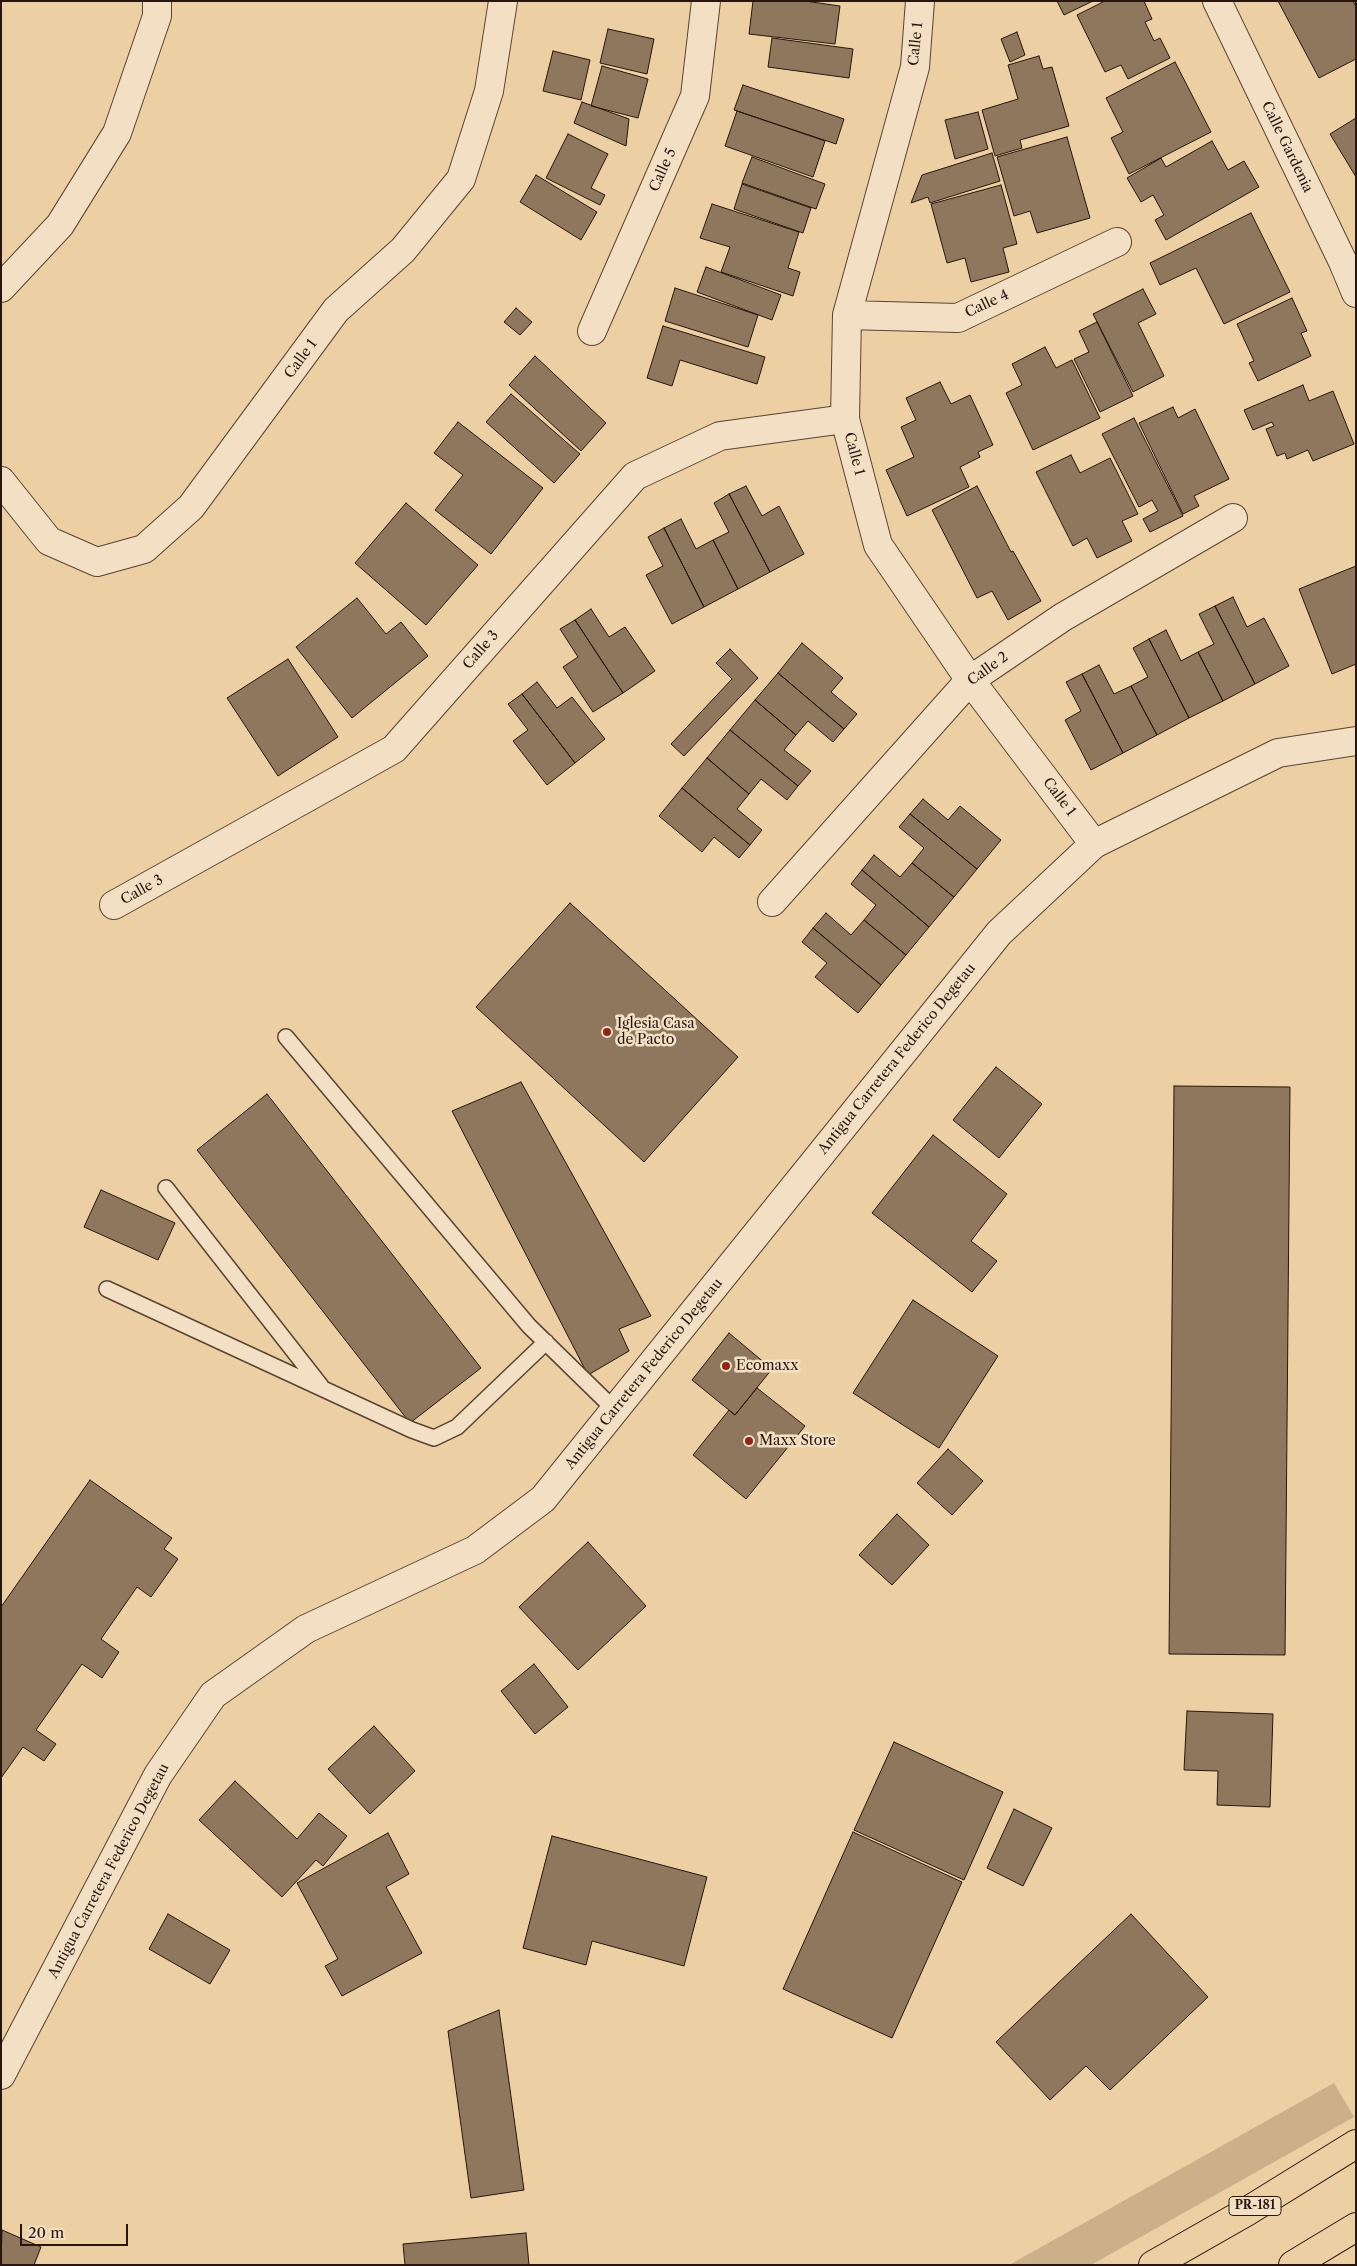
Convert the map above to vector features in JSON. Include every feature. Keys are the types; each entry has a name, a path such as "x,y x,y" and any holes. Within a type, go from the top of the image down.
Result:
{"main road":[{"name":"PR-181","path":"1153,2265 1246,2212 1356,2144"},
{"path":"1293,2265 1356,2227"}],"street":[{"path":"1,288 60,225 117,133 157,16 157,1"},
{"name":"Calle 1","path":"1,481 49,541 97,562 144,549 191,507 336,310 403,250 461,179 489,92 503,1"},
{"name":"Calle 5","path":"592,331 696,96 706,1"},
{"name":"Calle 1","path":"920,1 915,67 847,315 845,419 878,545 970,680 1094,844"},
{"name":"Calle Gardenia","path":"1217,1 1350,258 1356,293"},
{"name":"Calle 4","path":"847,315 958,318 1117,242"},
{"name":"Calle 3","path":"114,906 394,749 635,476 720,436 845,419"},
{"name":"Calle 2","path":"772,902 970,680 1062,617 1233,518"},
{"name":"Antigua Carretera Federico Degetau","path":"1,2075 158,1775 213,1695 306,1629 476,1550 543,1499 999,933 1094,844 1278,754 1356,741"}],"lane":[{"path":"286,1037 529,1326 615,1410"},
{"path":"166,1188 324,1389"},
{"path":"107,1289 412,1430 434,1438 457,1427 546,1342"}],"shaded area":[{"path":"1334,2083 1354,2117 1091,2265 1009,2265"}],"building":[{"path":"753,1 805,1 840,6 835,44 749,34"},
{"path":"1057,1 1093,1 1064,15"},
{"path":"1105,1 1144,1 1152,19 1145,22 1154,41 1160,38 1170,58 1128,79 1121,65 1105,72 1077,15"},
{"path":"1278,1 1353,1 1356,7 1356,59 1319,78"},
{"path":"608,29 654,39 647,74 600,63"},
{"path":"1017,32 1025,55 1010,62 1001,39"},
{"path":"772,38 853,49 849,78 768,67"},
{"path":"553,51 590,60 581,100 543,91"},
{"path":"1039,56 1043,69 1052,67 1069,126 1020,140 1022,148 995,156 982,110 1018,99 1008,65"},
{"path":"1175,62 1211,132 1129,174 1111,138 1123,132 1106,98"},
{"path":"602,66 648,79 638,118 591,106"},
{"path":"743,85 844,119 836,144 734,110"},
{"path":"582,102 629,119 626,146 574,123"},
{"path":"737,111 825,141 813,177 725,146"},
{"path":"978,112 988,149 955,159 945,120"},
{"path":"1356,118 1356,177 1330,134"},
{"path":"568,134 608,154 591,188 605,195 600,205 546,178"},
{"path":"1067,137 1090,218 1037,233 1030,211 1014,216 997,157"},
{"path":"1212,141 1228,170 1244,161 1259,187 1166,240 1155,220 1164,215 1153,195 1141,202 1127,178 1161,158 1166,167"},
{"path":"992,153 1000,181 930,203 928,197 911,203 922,175"},
{"path":"752,157 825,184 816,209 742,183"},
{"path":"536,175 597,212 581,240 520,202"},
{"path":"742,184 811,208 803,233 734,209"},
{"path":"1001,185 1017,244 1003,248 1009,272 971,282 965,258 947,263 931,204"},
{"path":"712,204 799,232 788,268 800,272 793,296 721,272 730,247 700,238"},
{"path":"1251,213 1290,292 1224,324 1196,268 1160,285 1150,263"},
{"path":"706,267 781,295 772,320 697,292"},
{"path":"675,288 758,315 748,347 665,321"},
{"path":"1143,289 1156,314 1138,323 1164,376 1133,392 1093,314"},
{"path":"1292,298 1307,331 1301,333 1311,356 1258,381 1249,363 1254,361 1237,324"},
{"path":"516,308 532,322 520,335 504,322"},
{"path":"1097,322 1133,396 1100,412 1074,359 1089,352 1079,331"},
{"path":"663,326 765,357 757,384 680,360 672,386 647,378"},
{"path":"1045,347 1056,368 1072,360 1100,418 1033,450 1006,393 1022,385 1012,364"},
{"path":"535,356 606,423 581,451 509,385"},
{"path":"940,382 951,404 970,395 993,445 978,452 980,457 960,467 969,487 907,516 886,470 914,457 901,427 916,420 906,398"},
{"path":"1303,385 1309,401 1333,391 1354,444 1313,461 1308,450 1287,459 1285,453 1277,456 1266,429 1274,426 1272,422 1253,430 1244,410"},
{"path":"511,394 580,454 554,483 486,422"},
{"path":"1173,407 1178,418 1195,409 1229,479 1194,496 1199,506 1183,514 1139,423"},
{"path":"1134,418 1183,516 1150,532 1143,519 1158,511 1152,500 1139,507 1102,434"},
{"path":"458,422 543,488 491,554 435,510 463,475 434,453"},
{"path":"1071,455 1080,473 1110,458 1138,514 1122,521 1132,541 1097,558 1087,538 1073,546 1036,472"},
{"path":"746,486 762,516 779,506 804,554 770,572 729,494"},
{"path":"977,486 1011,552 1013,551 1041,601 1008,620 992,591 977,598 932,510"},
{"path":"729,494 770,572 738,589 713,540 729,532 714,503"},
{"path":"406,503 478,565 426,625 355,563"},
{"path":"681,519 696,549 713,540 738,589 704,607 664,528"},
{"path":"664,528 704,607 672,624 646,575 663,566 648,537"},
{"path":"1356,566 1356,664 1332,674 1299,589"},
{"path":"1233,597 1247,627 1264,618 1289,666 1255,684 1215,606"},
{"path":"357,598 386,634 401,622 428,656 352,718 296,647"},
{"path":"1215,606 1255,684 1223,701 1198,652 1214,644 1199,614"},
{"path":"591,609 609,637 625,627 655,671 623,693 575,620"},
{"path":"575,620 623,693 593,712 563,667 578,657 560,629"},
{"path":"1166,630 1181,661 1198,652 1223,701 1189,718 1149,639"},
{"path":"1149,639 1189,718 1157,735 1131,686 1148,677 1133,648"},
{"path":"802,643 843,678 831,692 857,714 844,729 778,673"},
{"path":"730,649 758,678 684,756 671,744 732,679 716,663"},
{"path":"288,659 338,737 278,776 227,698"},
{"path":"1099,665 1114,694 1131,686 1157,735 1123,753 1082,674"},
{"path":"778,673 844,729 833,742 808,721 796,735 755,700"},
{"path":"1082,674 1123,753 1091,770 1065,720 1081,711 1066,682"},
{"path":"537,682 557,708 572,697 605,739 575,763 522,694"},
{"path":"522,694 575,763 547,785 513,741 528,730 508,704"},
{"path":"755,700 796,735 784,750 811,771 798,786 730,730"},
{"path":"730,730 798,786 787,800 761,779 749,794 707,758"},
{"path":"707,758 749,794 737,809 762,830 750,845 682,788"},
{"path":"682,788 750,845 739,858 714,837 702,852 659,816"},
{"path":"923,799 948,820 960,806 1001,840 977,869 910,814"},
{"path":"910,814 977,869 954,897 912,863 924,848 899,827"},
{"path":"874,855 900,877 912,863 954,897 929,927 862,870"},
{"path":"862,870 929,927 906,955 864,920 876,905 851,884"},
{"name":"Iglesia Casa de Pacto","path":"570,903 738,1057 644,1162 476,1007"},
{"path":"826,913 851,935 864,920 906,955 881,985 813,928"},
{"path":"813,928 881,985 858,1013 815,977 827,963 802,942"},
{"path":"996,1067 1042,1104 999,1158 953,1120"},
{"path":"521,1082 651,1316 619,1329 629,1351 588,1375 452,1111"},
{"path":"1174,1086 1290,1087 1285,1655 1169,1654"},
{"path":"267,1094 481,1368 410,1423 197,1150"},
{"path":"933,1135 1007,1194 971,1241 997,1261 972,1292 872,1213"},
{"path":"101,1190 175,1223 158,1260 84,1227"},
{"path":"913,1300 998,1356 939,1448 853,1393"},
{"path":"729,1333 772,1369 735,1415 692,1380"},
{"name":"Maxx Store","path":"757,1388 805,1426 746,1499 693,1455 729,1410 735,1415"},
{"path":"948,1449 983,1481 952,1515 917,1483"},
{"path":"90,1480 172,1538 164,1549 178,1559 151,1597 137,1587 101,1639 119,1652 102,1678 82,1664 36,1730 56,1744 44,1761 23,1747 1,1778 1,1607"},
{"path":"897,1514 929,1545 892,1585 859,1555"},
{"path":"588,1542 646,1606 578,1670 519,1607"},
{"path":"534,1664 568,1707 535,1734 501,1691"},
{"path":"1187,1711 1273,1714 1270,1807 1217,1805 1218,1771 1184,1770"},
{"path":"374,1726 415,1771 370,1814 328,1769"},
{"path":"894,1742 1003,1792 964,1880 854,1830"},
{"path":"235,1781 297,1839 319,1813 347,1836 323,1866 316,1860 282,1897 199,1820"},
{"path":"1014,1809 1052,1828 1023,1886 987,1868"},
{"path":"853,1832 962,1882 892,2038 783,1989"},
{"path":"388,1833 409,1874 386,1887 422,1953 342,1996 325,1966 338,1959 297,1883"},
{"path":"552,1836 707,1877 684,1966 592,1941 586,1965 523,1948"},
{"path":"168,1914 230,1950 210,1984 149,1949"},
{"path":"1131,1914 1208,1997 1110,2090 1086,2066 1050,2100 996,2042"},
{"path":"499,2010 524,2190 471,2198 448,2031"},
{"path":"2,2230 41,2247 34,2265 1,2265"},
{"path":"526,2233 529,2265 405,2265 403,2244"}],"place":[{"name":"Iglesia Casa de Pacto","path":"607,1032"},
{"name":"Ecomaxx","path":"726,1366"},
{"name":"Maxx Store","path":"749,1441"}]}
